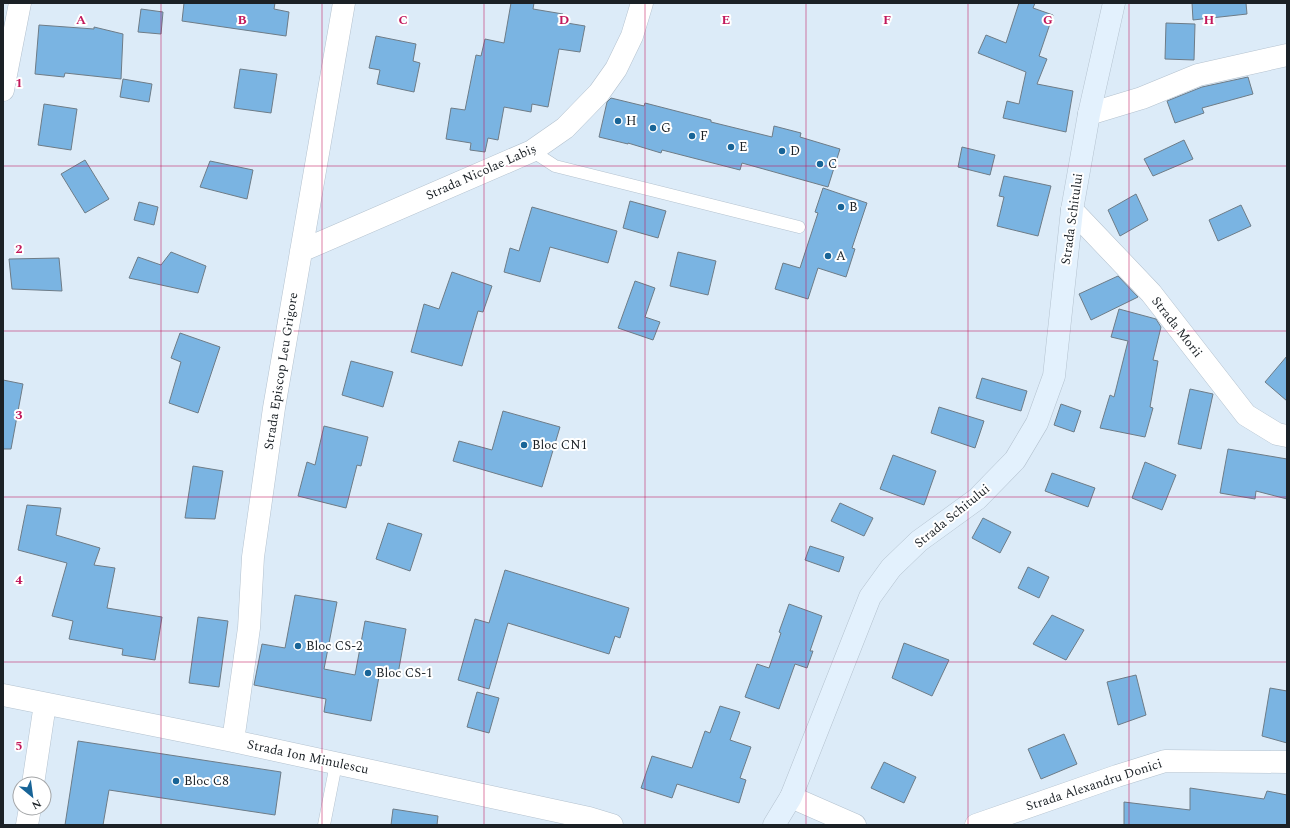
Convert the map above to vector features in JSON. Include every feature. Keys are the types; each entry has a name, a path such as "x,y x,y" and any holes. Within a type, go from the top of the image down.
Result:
{"main road":[{"name":"Strada Schitului","path":"774,825 791,797 870,597 890,568 919,541 977,499 1015,460 1037,423 1054,376 1072,210 1090,114 1114,3"}],"street":[{"path":"3,90 20,3"},
{"name":"Strada Episcop Leu Grigore","path":"233,741 249,628 253,557 279,378 344,3"},
{"name":"Strada Nicolae Labiș","path":"301,251 532,151 565,128 599,93 616,69 632,36 642,3"},
{"path":"1090,114 1142,98 1198,75 1287,55"},
{"name":"Strada Morii","path":"1072,210 1151,294 1246,415 1277,434 1287,436"},
{"name":"Strada Ion Minulescu","path":"3,696 233,741 589,818 612,825"},
{"path":"34,776 45,704"},
{"name":"Strada Alexandru Donici","path":"976,825 1165,761 1287,762"},
{"path":"791,797 855,825"}],"lane":[{"path":"532,151 555,166 799,227"},
{"path":"324,825 336,764"}],"building":[{"path":"184,3 275,3 274,9 289,12 286,36 182,21"},
{"path":"511,3 534,3 533,9 563,14 561,22 585,26 580,52 559,49 548,107 532,104 531,112 504,107 498,140 488,138 485,152 470,150 471,143 446,139 451,108 465,110 476,55 481,56 485,39 504,43"},
{"path":"1019,3 1035,3 1033,8 1053,15 1039,56 1047,59 1037,84 1073,91 1066,132 1003,118 1007,101 1019,104 1026,72 978,53 986,35 1006,43"},
{"path":"1192,3 1246,3 1247,14 1193,20"},
{"path":"141,9 163,12 161,34 138,32"},
{"path":"1166,23 1195,24 1194,60 1165,59"},
{"path":"39,25 94,29 94,27 123,34 121,79 65,73 64,77 35,74"},
{"path":"376,36 416,44 413,61 420,63 414,92 377,84 380,70 369,68"},
{"path":"240,69 277,74 271,113 234,108"},
{"path":"1248,77 1253,94 1202,108 1204,113 1175,123 1167,101 1202,87"},
{"path":"123,79 152,84 149,102 120,97"},
{"path":"611,98 644,106 645,103 711,120 711,122 772,137 774,126 801,133 800,137 840,149 828,187 742,163 740,170 662,150 661,153 628,143 599,137 607,102"},
{"path":"44,104 77,109 71,150 38,145"},
{"path":"1184,140 1193,159 1153,176 1144,159"},
{"path":"962,147 995,155 990,175 958,167"},
{"path":"85,160 109,199 85,213 61,174"},
{"path":"210,161 253,170 247,199 200,187"},
{"path":"1004,176 1051,186 1038,236 997,226 1004,197 999,196"},
{"path":"823,188 867,203 852,248 855,249 846,277 818,268 808,299 775,289 783,263 800,268 818,213 815,212"},
{"path":"1136,194 1148,220 1120,236 1108,210"},
{"path":"630,201 666,211 658,238 623,228"},
{"path":"139,202 158,207 154,225 134,220"},
{"path":"1241,205 1251,226 1218,241 1209,220"},
{"path":"532,207 617,231 608,263 550,247 540,282 504,272 510,248 519,251"},
{"path":"171,252 206,266 198,293 129,278 138,257 161,265"},
{"path":"678,252 716,261 708,295 670,286"},
{"path":"59,258 62,291 12,289 9,259"},
{"path":"452,272 492,286 483,312 478,311 462,366 411,352 424,304 439,309"},
{"path":"1118,276 1138,297 1091,320 1079,294"},
{"path":"635,281 655,288 645,317 660,322 653,340 618,328"},
{"path":"1119,309 1156,319 1161,327 1153,360 1158,361 1150,407 1153,408 1145,437 1100,428 1110,395 1114,397 1128,341 1111,337"},
{"path":"180,333 220,347 198,413 169,403 181,362 171,358"},
{"path":"1287,356 1287,401 1265,382"},
{"path":"351,361 393,372 383,407 342,395"},
{"path":"982,378 1027,391 1021,411 976,398"},
{"path":"3,380 23,384 11,449 3,449"},
{"path":"1190,389 1213,394 1201,449 1178,444"},
{"path":"1061,404 1081,411 1074,432 1054,425"},
{"path":"939,407 984,421 975,448 931,433"},
{"name":"Bloc CN1","path":"503,411 560,427 542,487 453,461 459,441 492,450"},
{"path":"324,426 368,437 361,466 357,465 346,508 298,496 307,462 315,465"},
{"path":"1228,449 1287,459 1287,499 1256,491 1255,499 1220,493"},
{"path":"893,455 936,471 924,505 880,489"},
{"path":"1145,462 1176,475 1162,510 1132,498"},
{"path":"193,466 223,471 215,519 185,518"},
{"path":"1052,473 1095,488 1088,507 1045,491"},
{"path":"840,503 873,518 864,536 831,521"},
{"path":"27,505 61,508 56,535 100,548 94,565 115,568 107,608 162,617 155,660 122,655 123,649 69,639 73,621 52,616 67,563 18,550"},
{"path":"983,518 1011,532 1000,553 972,538"},
{"path":"388,523 422,534 410,571 376,559"},
{"path":"810,546 844,557 839,572 805,560"},
{"path":"1028,567 1049,577 1039,598 1018,588"},
{"path":"505,570 629,608 620,638 615,636 609,654 508,623 489,689 458,680 475,619 489,623"},
{"path":"295,595 337,602 324,669 355,675 365,621 406,629 398,674 380,671 371,721 324,712 326,699 254,685 262,644 285,648"},
{"path":"789,604 822,616 810,651 813,651 807,668 795,664 779,709 745,697 757,664 769,668"},
{"path":"1052,615 1084,630 1066,660 1033,644"},
{"path":"198,617 228,621 219,687 189,683"},
{"path":"904,643 949,660 932,696 892,678"},
{"path":"1136,675 1146,715 1118,725 1107,682"},
{"path":"1270,688 1287,691 1287,743 1262,736"},
{"path":"477,692 499,698 489,733 467,727"},
{"path":"720,706 740,712 730,740 751,747 740,778 746,780 739,803 677,784 672,798 641,788 652,756 692,768 705,731 710,733"},
{"path":"1064,734 1077,764 1041,779 1028,749"},
{"name":"Bloc C8","path":"78,741 281,772 275,815 109,790 103,825 65,825"},
{"path":"884,762 916,777 904,803 871,788"},
{"path":"1190,788 1264,799 1267,791 1287,795 1287,825 1124,825 1124,802 1190,810"},
{"path":"393,809 438,816 437,825 391,825"}],"place":[{"name":"H","path":"618,121"},
{"name":"G","path":"653,128"},
{"name":"F","path":"692,136"},
{"name":"E","path":"731,147"},
{"name":"D","path":"782,151"},
{"name":"C","path":"820,164"},
{"name":"B","path":"841,207"},
{"name":"A","path":"828,256"},
{"name":"Bloc CN1","path":"524,445"},
{"name":"Bloc CS-2","path":"298,646"},
{"name":"Bloc CS-1","path":"368,673"},
{"name":"Bloc C8","path":"176,781"}]}
